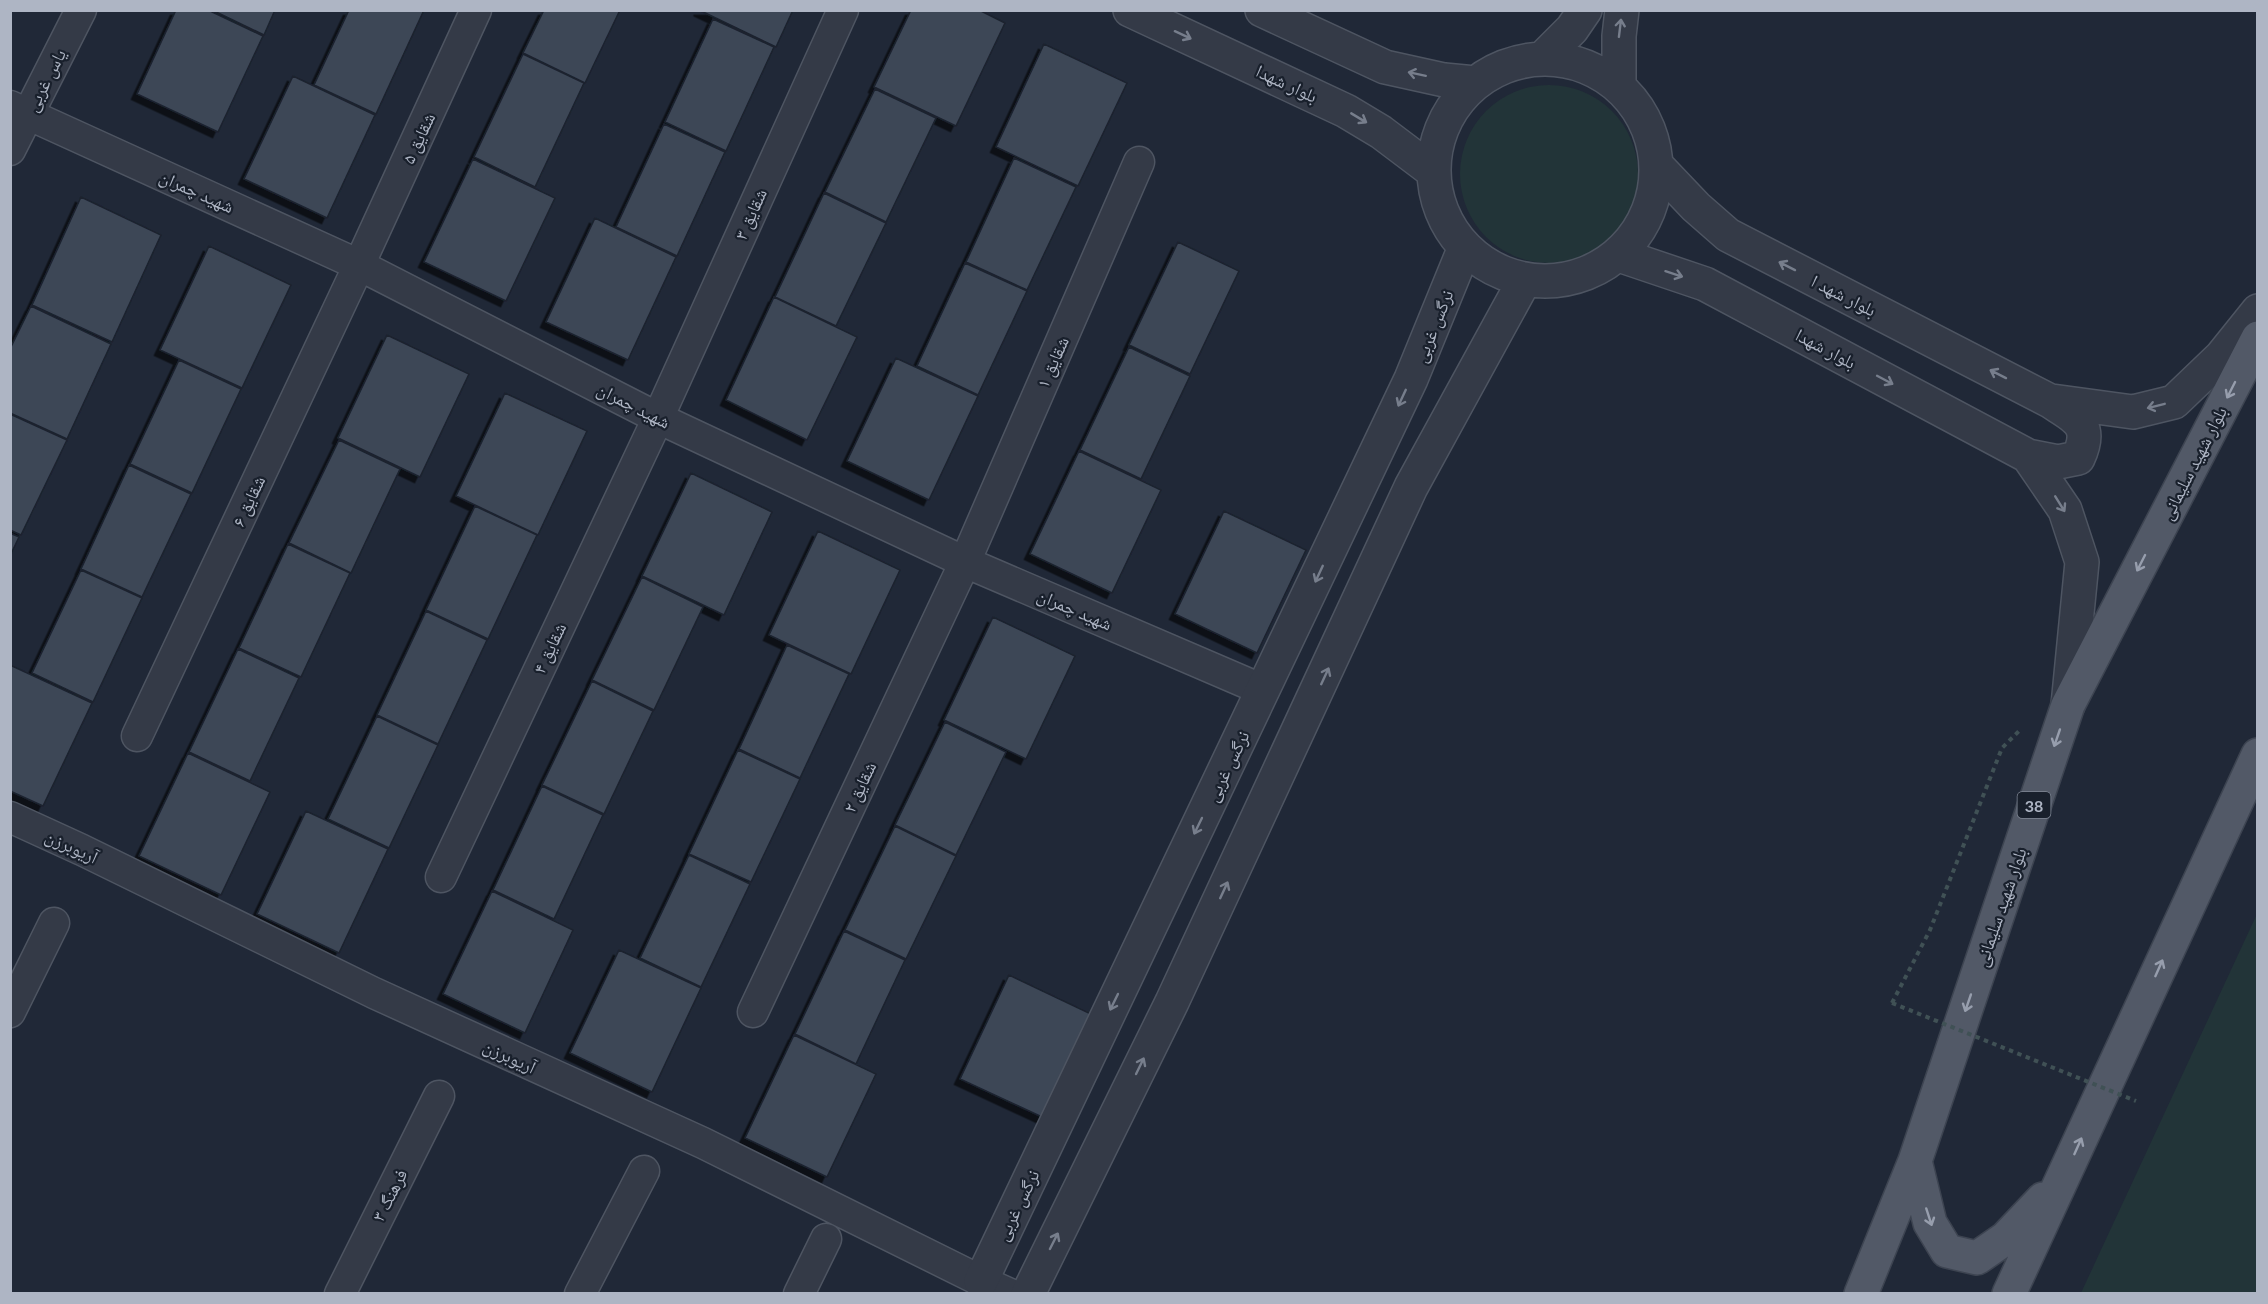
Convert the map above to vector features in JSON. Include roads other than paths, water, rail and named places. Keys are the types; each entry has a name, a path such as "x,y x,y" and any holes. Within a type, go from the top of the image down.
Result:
{"main road":[{"name":"بلوار شهید سلیمانی","path":"1861,1293 1915,1161 2068,705 2258,338"},
{"path":"2009,1293 2246,803 2258,755"},
{"path":"1915,1161 1930,1223 1947,1251 1977,1258 2006,1238 2065,1176"}],"street":[{"name":"یاس غربی","path":"10,150 19,111 81,10"},
{"name":"شقایق ۵","path":"359,265 476,10"},
{"name":"شقایق ۳","path":"658,418 843,10"},
{"name":"بلوار شهدا","path":"1130,10 1346,111 1381,132 1434,172"},
{"path":"1262,10 1385,67 1444,80 1475,83"},
{"path":"1543,58 1572,29 1585,10"},
{"path":"1619,87 1619,36 1623,10"},
{"path":"1543,58 1577,62 1609,77 1634,102 1653,139 1657,181 1645,222 1619,255 1590,274 1557,282 1524,281 1487,266 1459,242 1440,209 1434,172 1438,139 1452,109 1475,83 1507,65 1543,58"},
{"name":"شهید چمران","path":"19,111 359,265 658,418 965,562 1263,690"},
{"name":"شقایق ۱","path":"965,562 1139,162"},
{"name":"بلوار شهد ا","path":"1656,165 1695,207 1728,235 2050,401"},
{"name":"نرگس غربی","path":"981,1281 1411,379 1465,247"},
{"name":"بلوار شهدا","path":"1619,255 1705,284 2028,456"},
{"name":"شقایق ۶","path":"137,736 359,265"},
{"path":"1028,1293 1172,1002 1412,487 1524,281"},
{"path":"2050,401 2133,412 2174,402 2221,357 2258,310"},
{"path":"2028,456 2058,462 2078,458 2084,444 2084,429 2074,416 2050,401"},
{"name":"شقایق ۴","path":"441,877 658,418"},
{"path":"2028,456 2065,510 2082,562 2068,705"},
{"name":"شقایق ۲","path":"753,1012 965,562"},
{"path":"1263,690 1308,711"},
{"name":"آریوبرزن","path":"10,817 374,993 703,1143 981,1281 1010,1293"},
{"path":"10,1012 54,922"},
{"name":"فرهنگ ۳","path":"340,1293 439,1096"},
{"path":"580,1293 644,1172"},
{"path":"799,1293 826,1239"}]}
